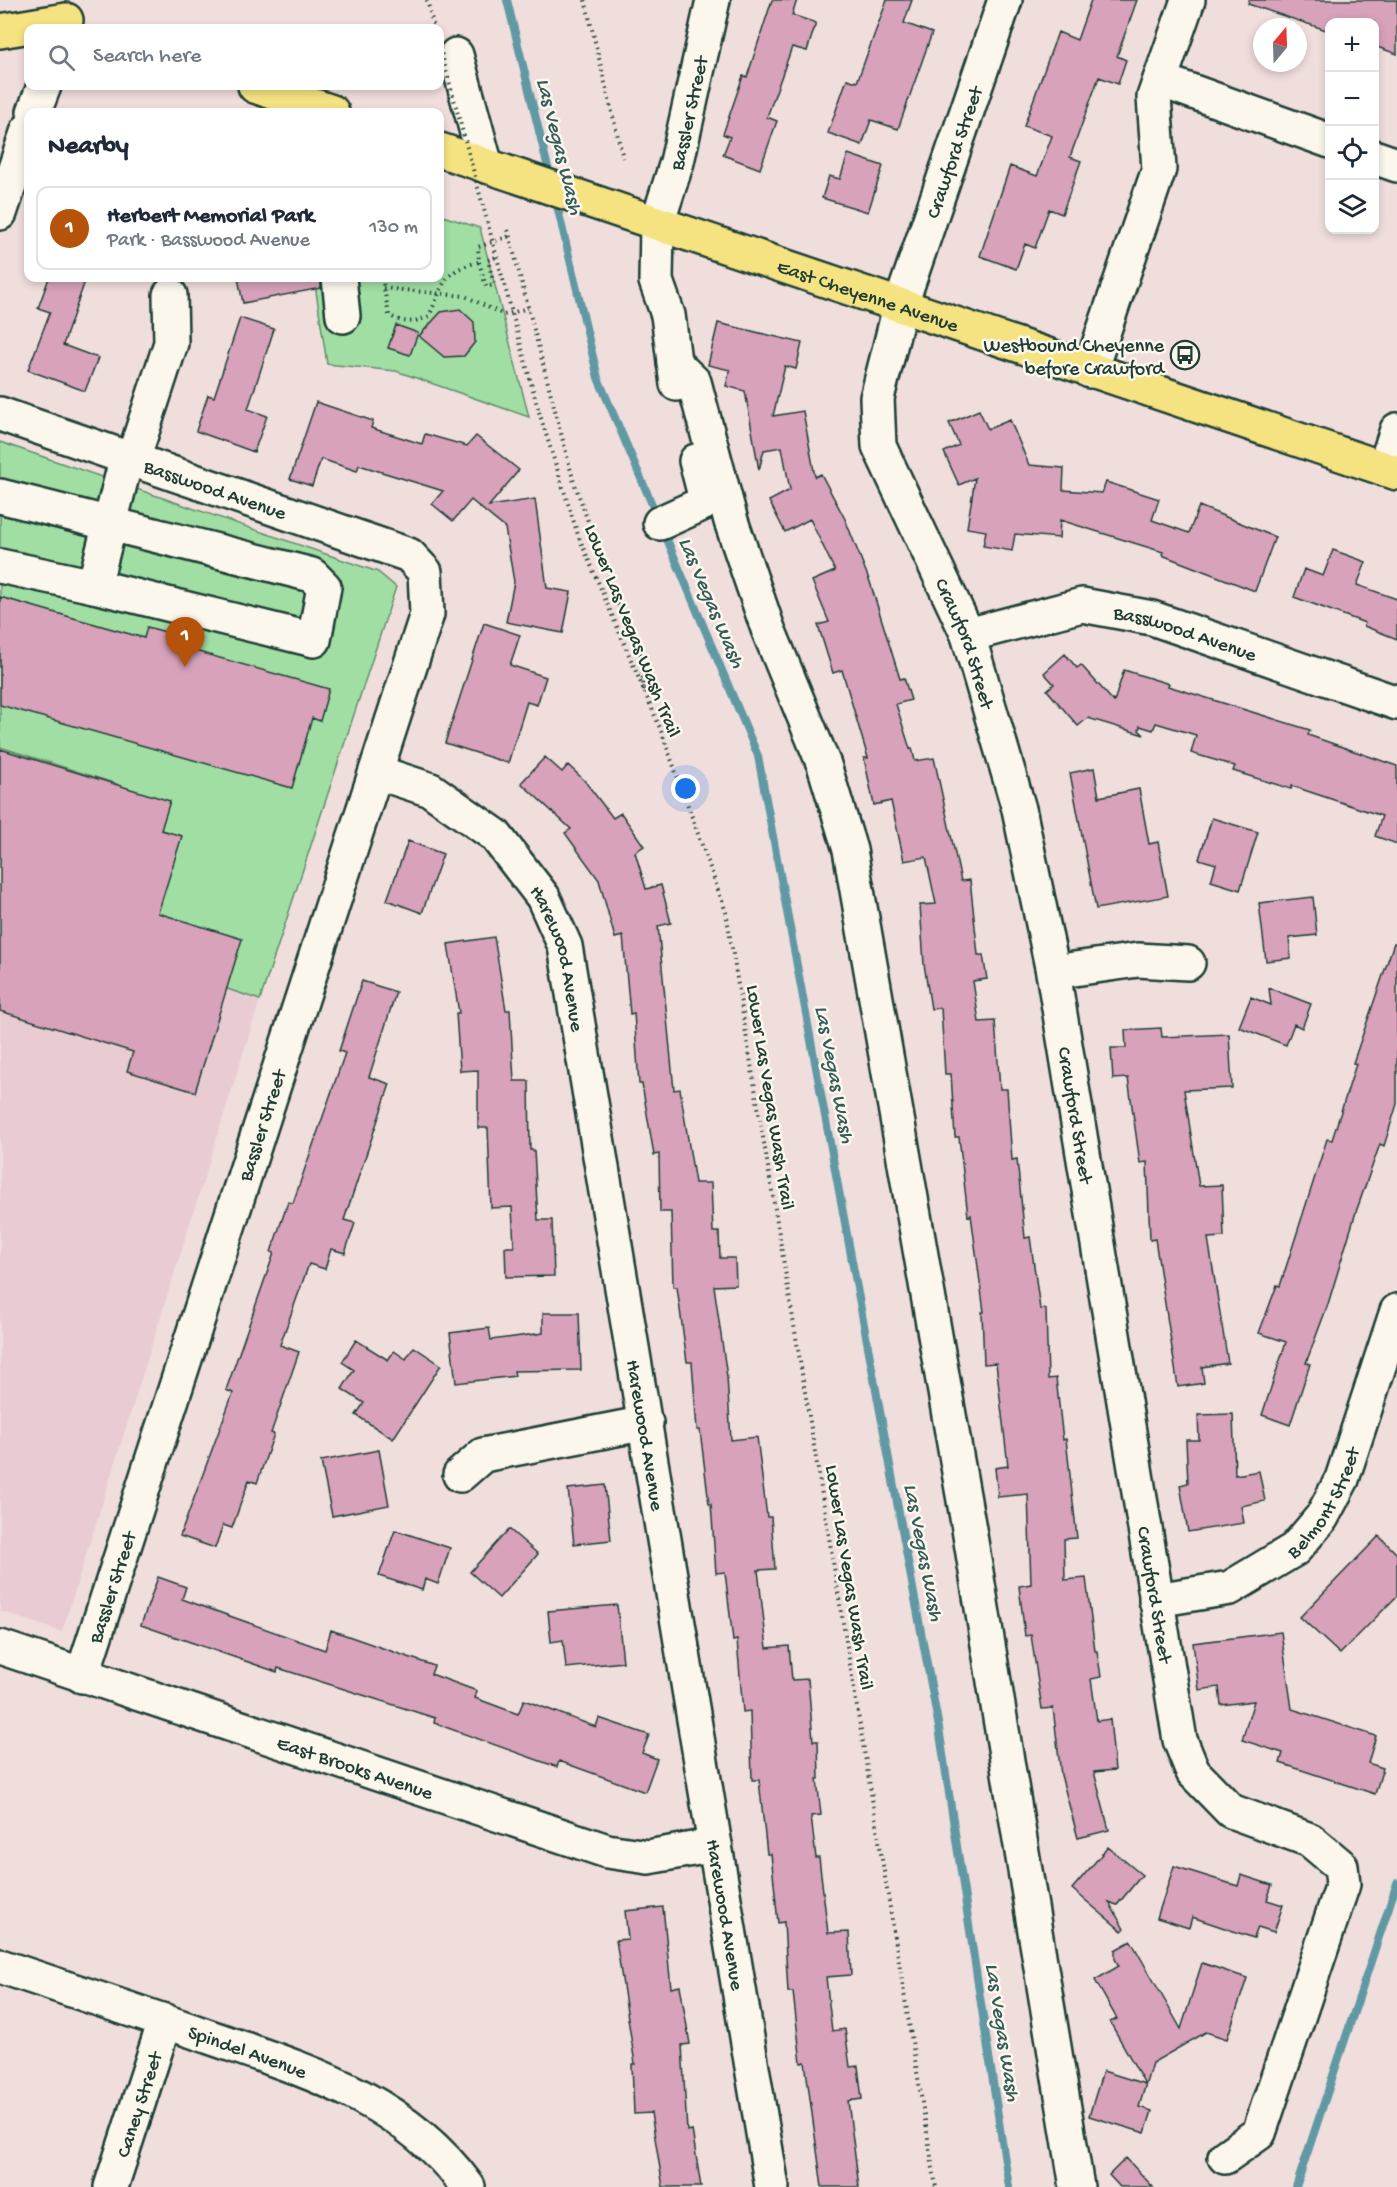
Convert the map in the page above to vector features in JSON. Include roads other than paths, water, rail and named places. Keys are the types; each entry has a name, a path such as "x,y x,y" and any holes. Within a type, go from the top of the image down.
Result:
{"main road":[{"path":"38,24 66,19"},
{"path":"0,31 24,27"},
{"path":"267,90 320,108"},
{"name":"East Cheyenne Avenue","path":"444,151 1390,471"}],"street":[{"name":"Bassler Street","path":"660,523 704,503 704,492 677,386 668,315 656,281 657,224 677,162 713,0"},
{"name":"Crawford Street","path":"1005,0 900,307 877,398 879,446 968,635 1019,809 1053,972 1180,1740 1193,1772 1231,1811 1310,1840 1341,1866 1343,1884 1259,2133 1226,2157"},
{"path":"1090,371 1159,169 1154,97 1188,0"},
{"path":"448,52 492,169"},
{"path":"1160,80 1325,140"},
{"path":"36,108 42,90"},
{"path":"0,213 24,142"},
{"path":"1379,159 1397,165"},
{"path":"339,282 343,316"},
{"path":"94,586 123,472 133,459 171,343 170,295"},
{"path":"674,363 694,382 735,531 768,629 824,765 850,850 894,1090 969,1529 1077,2187"},
{"name":"Basswood Avenue","path":"0,414 409,555 425,572"},
{"path":"1390,471 1397,430"},
{"path":"0,496 312,575 324,587 314,640 94,586 0,566"},
{"name":"Bassler Street","path":"82,1676 427,614 425,572"},
{"name":"Basswood Avenue","path":"968,635 1082,605 1152,618 1397,703"},
{"name":"Harewood Avenue","path":"376,772 430,790 495,835 543,897 565,946 772,2187"},
{"path":"1053,972 1138,960 1188,963"},
{"name":"Belmont Street","path":"1156,1599 1230,1588 1295,1549 1322,1517 1342,1479 1397,1311"},
{"path":"460,1475 483,1455 646,1424"},
{"name":"East Brooks Avenue","path":"0,1647 608,1851 648,1857 715,1845"},
{"name":"Spindel Avenue","path":"0,1966 317,2074 372,2100 448,2161 468,2187"},
{"name":"Caney Street","path":"111,2187 165,2021"}],"waterway":[{"name":"Las Vegas Wash","path":"507,0 550,176"},
{"name":"Las Vegas Wash","path":"555,197 598,378 657,516"},
{"name":"Las Vegas Wash","path":"663,530 758,756 939,1728 1009,2187"},
{"name":"Las Vegas Wash","path":"1296,2187 1397,1883"}],"place":[{"name":"Westbound Cheyenne before Crawford","path":"1185,355"},
{"name":"Herbert Memorial Park","path":"185,667"}]}
